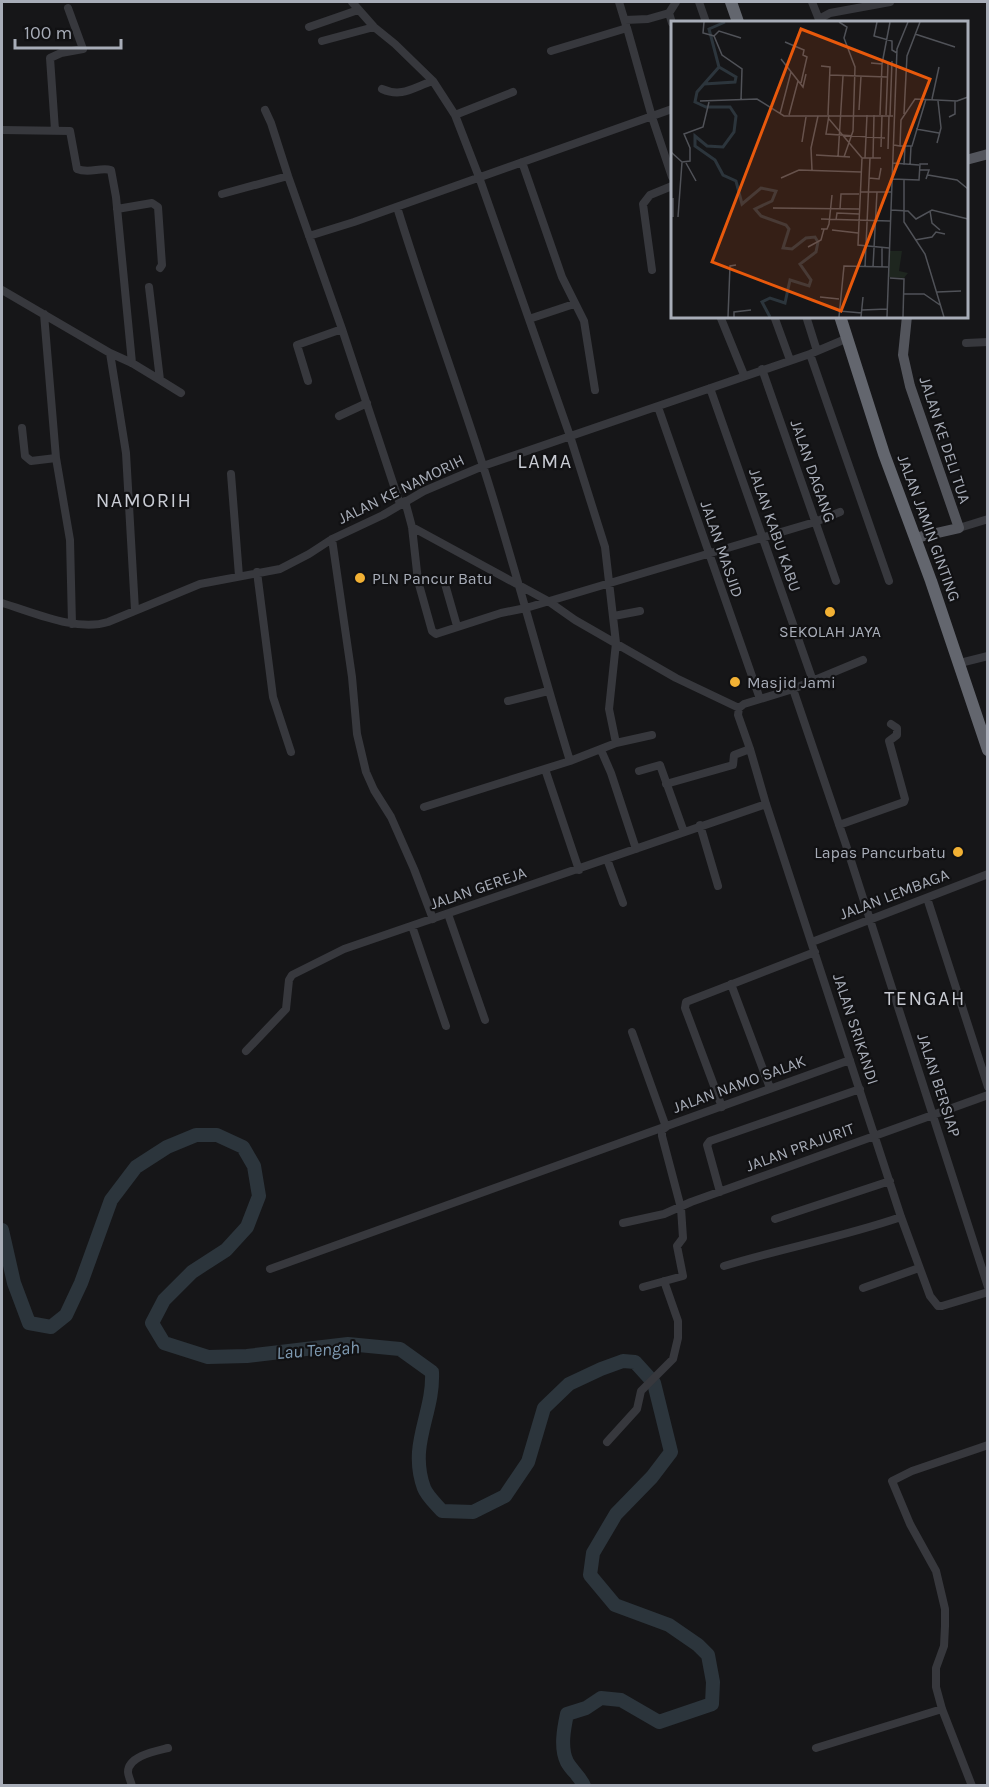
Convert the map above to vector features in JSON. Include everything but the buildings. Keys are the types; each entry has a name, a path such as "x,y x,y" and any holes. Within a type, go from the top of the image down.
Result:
{"highway":[{"path":"731,2 738,21"},
{"name":"JALAN JAMIN GINTING","path":"841,318 885,454 960,663 987,750"}],"main road":[{"path":"968,159 987,154"},
{"name":"JALAN KE DELI TUA","path":"907,318 903,355 910,386 958,528 915,538"}],"street":[{"path":"352,2 374,27 433,81 455,115 529,320 570,436 605,547 616,643 609,709 616,743"},
{"path":"619,2 651,117 671,174"},
{"path":"551,51 626,24 669,13 676,2"},
{"path":"699,2 706,21"},
{"path":"812,2 820,21 830,13 890,3"},
{"path":"55,130 51,58 61,53 83,49 68,8"},
{"path":"309,27 358,10"},
{"path":"669,13 671,21"},
{"path":"322,40 374,27"},
{"path":"382,89 392,93 402,93 433,81"},
{"path":"455,115 513,92"},
{"path":"265,110 412,527 418,581 432,631 437,634 457,626 526,608 761,536 815,522 840,512"},
{"path":"309,236 671,110"},
{"path":"2,130 70,131 76,166 79,170 108,168 111,170 132,363"},
{"path":"522,162 562,277 586,326 596,390"},
{"path":"222,194 288,176"},
{"path":"652,270 643,204 650,195 671,186"},
{"path":"117,209 152,203 158,207 162,265 160,268"},
{"path":"397,207 483,466 570,761"},
{"path":"148,287 160,380"},
{"path":"2,290 181,393"},
{"path":"529,320 574,304"},
{"path":"44,314 56,458 70,540 72,624"},
{"path":"721,318 744,375"},
{"path":"775,318 790,360"},
{"path":"806,318 814,352 889,581"},
{"path":"308,381 297,345 342,329"},
{"name":"JALAN KE NAMORIH","path":"2,603 72,624 102,624 181,594 200,584 280,569 402,502 483,466 658,407 848,338"},
{"path":"966,343 987,342"},
{"path":"110,353 126,453 135,610"},
{"name":"JALAN DAGANG","path":"762,369 836,581"},
{"name":"JALAN KABU KABU","path":"710,388 813,681"},
{"path":"339,416 367,403"},
{"name":"JALAN MASJID","path":"658,407 760,699"},
{"path":"22,428 27,459 56,458"},
{"path":"231,474 239,576"},
{"path":"958,528 987,519"},
{"path":"412,527 548,601 575,620 676,678 739,708 744,704 793,689 863,660"},
{"path":"332,539 352,677 357,734 366,772 391,817 414,868 433,919"},
{"path":"256,572 273,697 291,753"},
{"path":"445,584 457,626"},
{"path":"614,616 640,611"},
{"path":"960,663 987,656"},
{"name":"JALAN BERSIAP","path":"793,689 840,825 987,1289"},
{"path":"508,701 548,691"},
{"name":"JALAN SRIKANDI","path":"739,708 738,715 766,804 901,1217 930,1296 938,1306 942,1306 987,1289"},
{"path":"840,825 904,802 889,741 897,735 897,728 891,724"},
{"path":"424,807 545,770 616,743 652,735"},
{"path":"666,784 733,765 734,755 750,749"},
{"path":"601,750 636,849"},
{"path":"639,771 660,765 684,832"},
{"path":"545,770 579,870"},
{"name":"JALAN GEREJA","path":"246,1051 286,1009 289,980 292,975 344,949 766,804"},
{"path":"700,825 718,886"},
{"path":"607,859 623,903"},
{"name":"JALAN LEMBAGA","path":"812,942 987,874"},
{"path":"927,898 987,1087"},
{"path":"448,914 485,1020"},
{"path":"412,926 446,1026"},
{"path":"722,1107 685,1008 686,1002 815,952"},
{"path":"731,984 770,1088"},
{"name":"JALAN NAMO SALAK","path":"632,1032 666,1127 850,1060"},
{"path":"720,1192 707,1145 710,1142 860,1089"},
{"name":"JALAN PRAJURIT","path":"623,1223 664,1214 987,1095"},
{"path":"643,1287 683,1276 677,1246 683,1238 681,1208 662,1136 663,1129 666,1127"},
{"path":"270,1269 666,1127"},
{"path":"775,1219 890,1180"},
{"path":"724,1266 771,1251 836,1237 901,1217"},
{"path":"863,1288 919,1268"},
{"path":"607,1442 637,1409 641,1391 673,1359 678,1338 678,1321 664,1281"},
{"path":"972,1785 942,1709 936,1687 936,1668 944,1646 944,1603 936,1571 910,1524 892,1481 987,1445"},
{"path":"816,1748 942,1709"},
{"path":"132,1785 128,1773 129,1766 137,1758 168,1748"}],"waterway":[{"name":"Lau Tengah","path":"2,1230 14,1283 29,1323 51,1327 66,1315 81,1283 111,1200 136,1167 167,1147 196,1135 217,1135 243,1147 254,1166 259,1196 247,1227 226,1250 192,1272 164,1300 152,1323 164,1343 208,1357 247,1356 348,1344 400,1349 432,1372 432,1387 420,1443 420,1472 425,1491 442,1511 473,1512 505,1496 528,1462 544,1408 569,1384 623,1361 635,1362 654,1383 671,1452 652,1477 616,1514 593,1553 590,1575 615,1605 669,1625 698,1645 708,1655 713,1682 712,1704 659,1722 621,1700 601,1698 586,1708 567,1714 563,1738 565,1756 584,1786"}],"place":[{"name":"PLN Pancur Batu","path":"360,578"},
{"name":"SEKOLAH JAYA","path":"830,612"},
{"name":"Masjid Jami","path":"735,682"},
{"name":"Lapas Pancurbatu","path":"958,852"}],"district":[{"name":"LAMA","path":"545,461"},
{"name":"NAMORIH","path":"144,500"},
{"name":"TENGAH","path":"925,998"}]}
